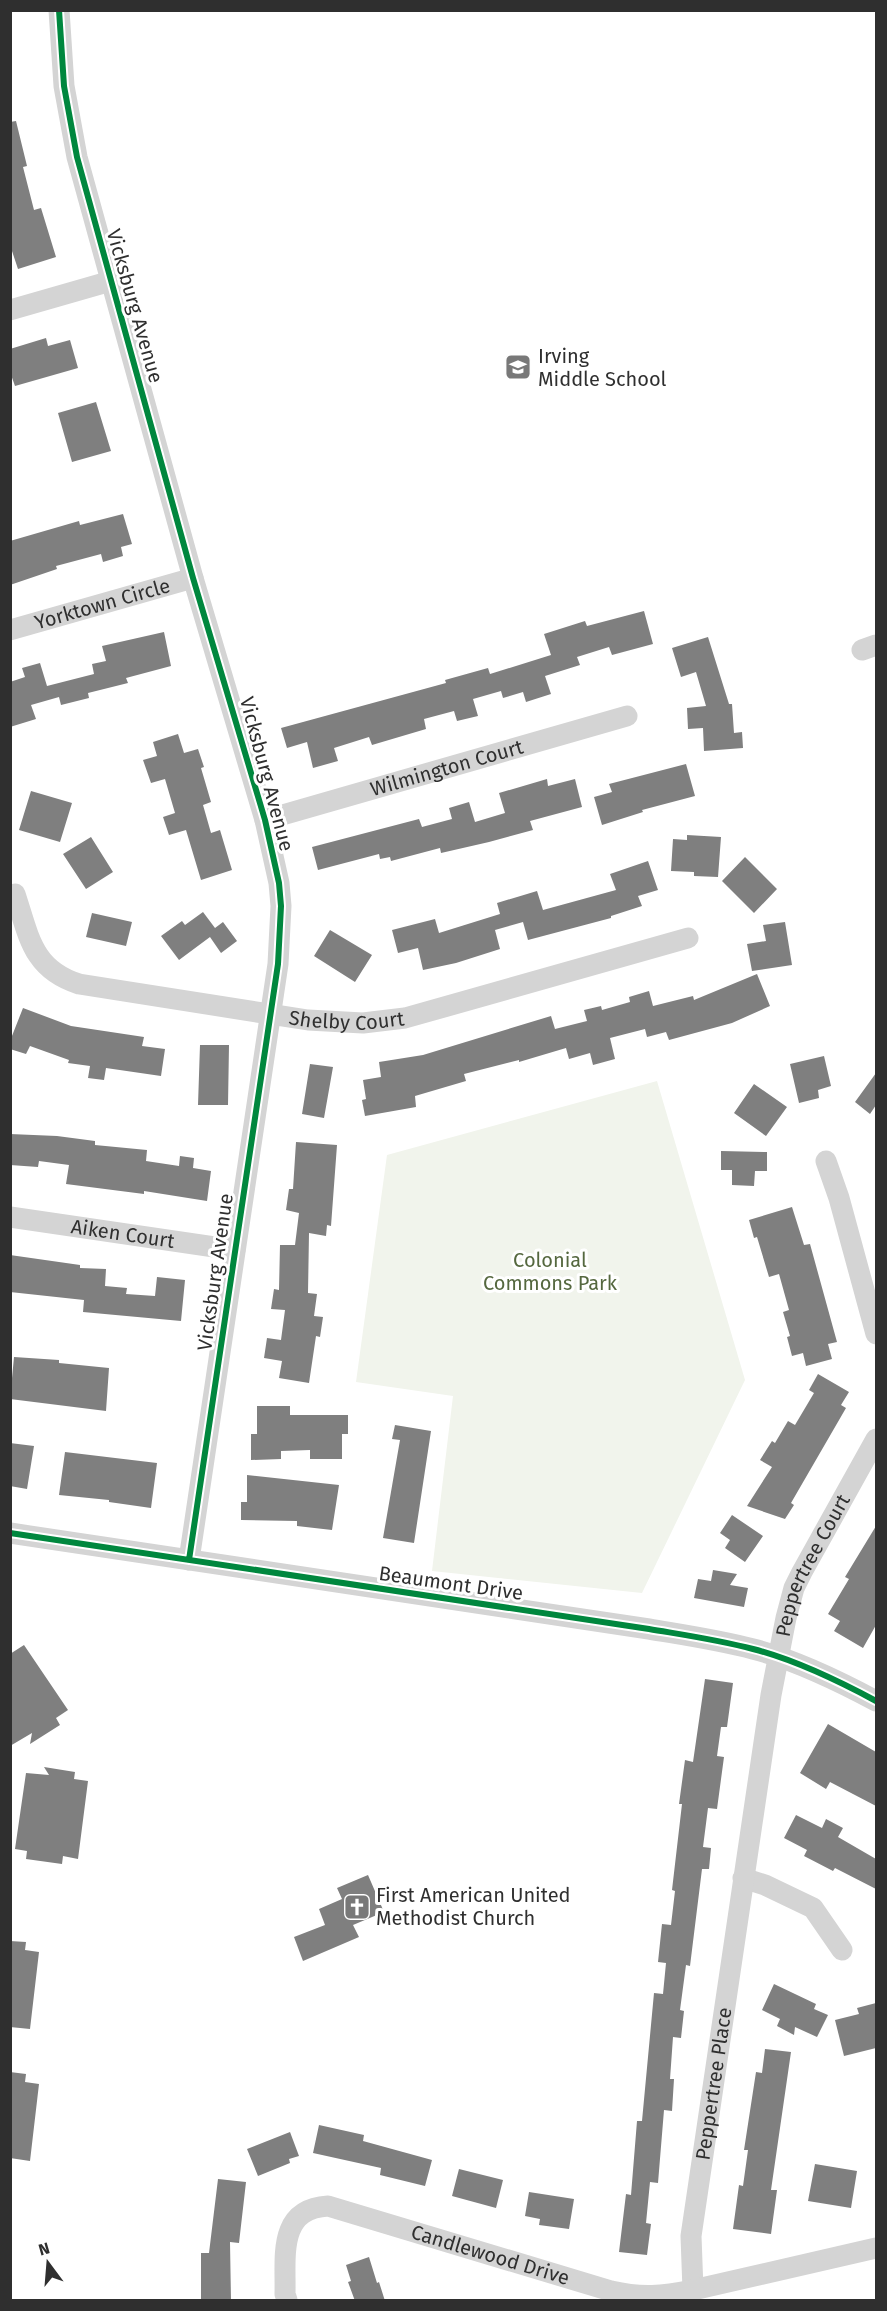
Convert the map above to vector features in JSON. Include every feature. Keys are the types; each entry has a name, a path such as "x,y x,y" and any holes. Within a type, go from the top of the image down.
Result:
{"street":[{"name":"Vicksburg Avenue","path":"59,10 64,86 77,157 193,578 265,820 279,883 281,906 279,964 189,1560"},
{"path":"10,310 111,281"},
{"name":"Yorktown Circle","path":"10,630 193,578"},
{"name":"Wilmington Court","path":"265,820 627,716"},
{"name":"Shelby Court","path":"15,894 36,954 44,965 66,980 79,984 308,1020 363,1023 405,1018 688,938"},
{"path":"826,1161 839,1198 876,1334"},
{"name":"Aiken Court","path":"10,1217 235,1250"},
{"name":"Peppertree Court","path":"743,1878 778,1658 794,1588 876,1438"},
{"name":"Beaumont Drive","path":"10,1533 649,1629 755,1650 812,1670 876,1701"},
{"path":"743,1878 765,1885 813,1908 842,1950"},
{"name":"Peppertree Place","path":"693,2290 691,2236 743,1878"},
{"name":"Candlewood Drive","path":"287,2301 285,2295 286,2241 289,2230 300,2214 317,2207 328,2206 611,2291 636,2296 693,2290 876,2248"}],"green space":[{"name":"Colonial Commons Park","path":"657,1081 745,1380 642,1593 432,1571 453,1396 356,1382 387,1155"}],"building":[{"path":"16,121 27,166 23,167 34,210 41,208 56,257 18,269 10,245 10,122"},
{"path":"46,338 48,346 70,340 78,368 15,386 10,372 10,349"},
{"path":"96,402 111,451 72,462 58,413"},
{"path":"123,514 132,544 121,547 123,556 103,562 101,554 56,566 57,569 10,585 10,541 79,521 80,525"},
{"path":"644,611 653,644 612,655 609,647 577,657 580,665 545,676 551,694 526,702 523,692 503,698 501,691 473,699 478,716 457,721 454,711 424,719 426,729 372,745 369,737 334,748 338,761 313,768 307,742 287,748 281,728 446,683 445,680 488,668 490,674 551,655 544,634 585,621 587,626"},
{"path":"164,632 171,666 126,678 128,683 88,693 89,698 61,705 59,697 31,705 36,719 10,727 10,682 25,677 22,668 40,663 47,686 94,674 92,664 106,661 102,646"},
{"path":"708,637 729,704 732,704 734,733 742,732 743,748 704,751 703,728 688,729 687,708 706,706 696,672 681,677 672,648"},
{"path":"178,734 184,753 198,749 211,802 203,805 211,833 220,830 232,870 201,880 186,830 169,835 163,817 175,813 165,779 151,783 143,760 157,756 153,742"},
{"path":"686,764 695,796 642,810 643,812 602,825 594,797 612,792 609,784"},
{"path":"547,779 548,786 575,779 582,807 530,821 533,830 489,842 441,853 440,848 391,861 390,857 380,859 379,854 318,870 312,847 419,819 422,827 452,819 449,808 469,802 475,822 505,813 499,793"},
{"path":"31,791 72,803 60,842 19,830"},
{"path":"687,835 721,837 718,877 694,876 694,872 671,871 673,839 687,840"},
{"path":"91,837 113,872 86,889 63,854"},
{"path":"745,857 777,889 754,913 722,881"},
{"path":"648,861 658,890 638,896 642,906 611,916 611,918 528,940 523,922 495,930 500,949 456,963 423,970 418,948 398,953 392,930 435,919 439,933 500,914 497,903 537,891 543,910 616,890 610,874"},
{"path":"203,912 215,928 223,922 237,941 221,953 210,937 179,960 161,936 182,921 185,925"},
{"path":"92,913 132,922 126,946 86,937"},
{"path":"785,922 792,965 752,971 747,944 766,941 763,925"},
{"path":"330,930 372,955 355,982 314,956"},
{"path":"757,974 770,1006 732,1023 669,1040 666,1032 647,1037 645,1029 610,1038 615,1059 593,1065 590,1053 569,1059 566,1048 519,1062 519,1060 464,1074 466,1081 415,1096 416,1107 365,1116 362,1100 366,1099 363,1080 381,1077 379,1062 423,1055 551,1016 555,1029 587,1021 584,1010 601,1006 602,1010 630,1002 629,997 649,991 653,1006 693,996 694,1000"},
{"path":"23,1008 71,1026 144,1037 142,1046 165,1049 161,1076 106,1068 104,1080 88,1078 90,1066 68,1063 69,1060 30,1046 26,1054 10,1049 10,1041"},
{"path":"200,1045 229,1045 228,1105 198,1105"},
{"path":"824,1056 831,1086 818,1090 819,1098 799,1103 790,1064"},
{"path":"310,1064 333,1067 324,1118 302,1114"},
{"path":"876,1073 876,1105 870,1114 855,1102"},
{"path":"754,1084 787,1107 766,1136 734,1113"},
{"path":"10,1134 57,1136 95,1141 95,1145 147,1150 146,1161 179,1166 180,1156 194,1158 193,1168 211,1171 207,1201 144,1191 144,1194 66,1184 69,1165 39,1161 38,1167 10,1165"},
{"path":"296,1142 337,1145 331,1226 327,1225 326,1236 309,1233 308,1293 317,1294 314,1316 323,1317 320,1337 316,1336 309,1383 279,1378 282,1361 264,1358 267,1338 281,1340 285,1310 271,1309 274,1289 279,1290 280,1245 295,1245 299,1213 286,1210 289,1189 293,1189"},
{"path":"721,1151 767,1152 767,1171 755,1171 754,1186 732,1185 732,1170 721,1170"},
{"path":"792,1207 804,1245 810,1244 837,1342 828,1344 832,1359 806,1366 803,1353 792,1356 787,1337 790,1336 783,1312 789,1310 779,1274 769,1277 757,1237 754,1238 749,1220"},
{"path":"10,1255 80,1265 80,1268 106,1269 105,1286 127,1288 126,1294 155,1296 157,1277 185,1280 181,1321 83,1312 84,1300 10,1292"},
{"path":"14,1357 59,1360 59,1363 109,1368 106,1411 10,1399"},
{"path":"818,1374 849,1392 841,1405 846,1408 791,1503 794,1505 785,1519 747,1506 772,1467 760,1460 772,1441 775,1443 788,1421 795,1425 814,1393 809,1390"},
{"path":"257,1406 290,1406 290,1415 348,1415 348,1434 342,1434 342,1459 310,1459 310,1450 281,1451 281,1459 251,1460 251,1434 257,1434"},
{"path":"395,1425 431,1431 414,1543 383,1538 400,1440 392,1439"},
{"path":"10,1443 34,1446 27,1489 10,1486"},
{"path":"65,1452 157,1463 151,1508 109,1502 109,1500 59,1495"},
{"path":"247,1475 339,1485 332,1530 297,1526 297,1521 241,1520 241,1502 247,1502"},
{"path":"732,1515 763,1536 745,1562 725,1548 730,1540 720,1533"},
{"path":"876,1526 876,1625 863,1648 834,1631 840,1621 828,1614 849,1579 845,1577"},
{"path":"713,1570 737,1574 730,1585 748,1588 744,1607 694,1598 698,1579 711,1581"},
{"path":"24,1645 68,1710 56,1718 60,1725 30,1744 32,1733 10,1746 10,1654"},
{"path":"705,1679 733,1683 727,1727 721,1727 717,1756 724,1757 717,1809 708,1808 703,1847 711,1848 709,1869 702,1869 690,1966 686,1965 680,2010 684,2011 681,2038 673,2037 670,2079 674,2079 672,2111 664,2110 658,2183 650,2182 646,2223 651,2224 647,2255 619,2252 626,2194 631,2195 637,2121 642,2121 654,1993 663,1994 666,1963 658,1962 662,1924 671,1925 675,1891 672,1890 682,1804 679,1804 685,1760 693,1762"},
{"path":"828,1724 876,1752 876,1806 830,1782 826,1789 800,1773"},
{"path":"44,1767 75,1772 74,1779 88,1781 78,1859 63,1856 62,1864 26,1859 27,1851 15,1849 26,1773 49,1775"},
{"path":"796,1815 822,1828 826,1819 843,1828 838,1837 876,1859 876,1889 835,1868 833,1871 804,1856 807,1850 784,1838"},
{"path":"368,1875 384,1912 353,1925 359,1937 303,1961 294,1937 325,1925 319,1909 342,1899 337,1888"},
{"path":"10,1941 26,1942 25,1950 39,1952 30,2029 10,2027"},
{"path":"774,1984 816,2004 814,2009 828,2015 817,2037 795,2027 794,2035 777,2026 780,2019 762,2010"},
{"path":"876,2003 876,2048 844,2056 835,2020 859,2014 857,2008"},
{"path":"765,2049 791,2052 771,2190 777,2190 771,2234 733,2229 739,2185 743,2186 748,2150 744,2150 756,2072 762,2073"},
{"path":"10,2072 26,2074 25,2082 39,2084 30,2161 10,2158"},
{"path":"319,2125 364,2135 363,2141 432,2160 425,2186 380,2175 381,2168 313,2153"},
{"path":"290,2132 299,2156 289,2159 290,2163 258,2176 247,2149"},
{"path":"815,2164 857,2171 851,2208 808,2201"},
{"path":"459,2169 503,2180 496,2208 452,2196"},
{"path":"218,2179 246,2182 239,2243 230,2242 231,2301 201,2301 201,2253 209,2253"},
{"path":"529,2192 574,2199 569,2229 539,2225 540,2219 525,2216"},
{"path":"369,2257 385,2301 355,2301 348,2282 351,2281 346,2265"}],"cycle path":[{"path":"59,10 64,86 77,157 193,578 265,820 279,883 281,906 278,964 189,1560"},
{"path":"10,1533 714,1640 753,1649 801,1665 876,1701"}],"place":[{"name":"Irving Middle School","path":"518,367"},
{"name":"First American United Methodist Church","path":"357,1907"}]}
